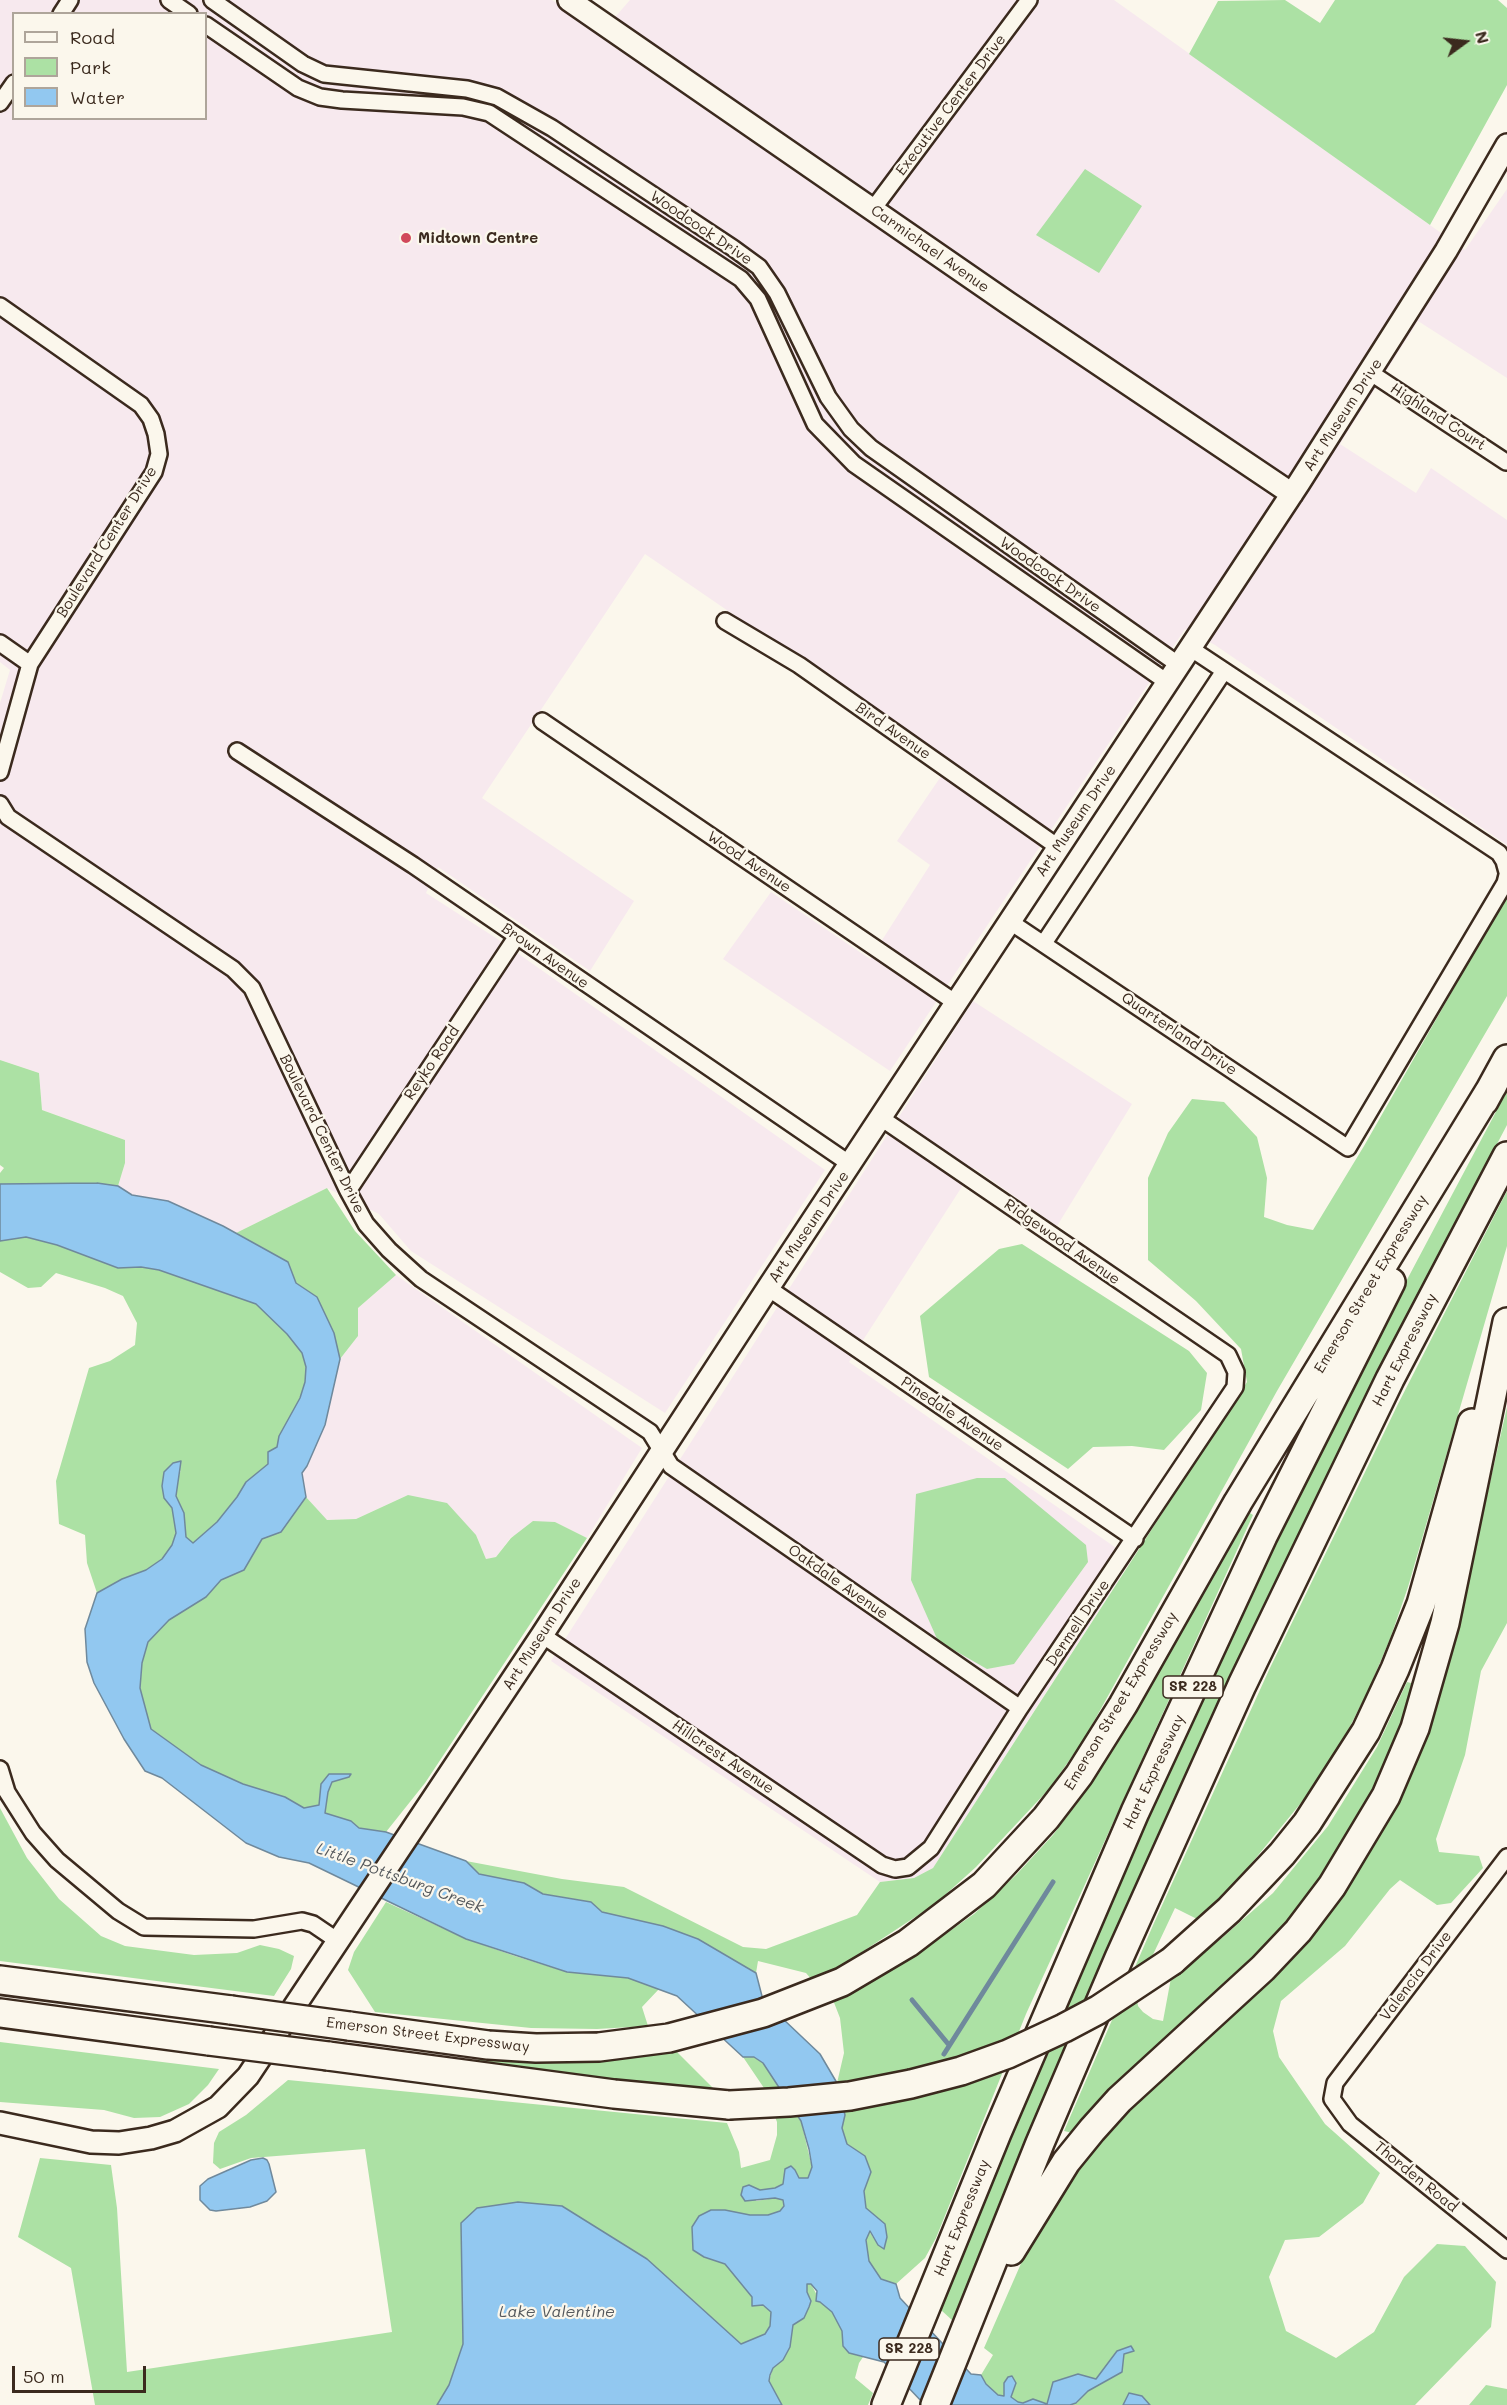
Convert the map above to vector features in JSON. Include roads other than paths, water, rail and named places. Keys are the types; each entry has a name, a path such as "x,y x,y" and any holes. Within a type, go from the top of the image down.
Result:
{"highway":[{"name":"Hart Expressway","path":"889,2399 997,2133 1135,1812 1263,1536 1507,1059"},
{"name":"Emerson Street Expressway","path":"0,1980 488,2045 536,2048 599,2047 669,2038 745,2019 811,1995 871,1967 984,1885 1046,1818 1079,1775 1123,1705 1238,1502 1493,1085"},
{"name":"Hart Expressway","path":"935,2405 960,2337 1119,1958 1242,1685 1390,1379 1507,1156"},
{"path":"0,2013 603,2093 729,2105 850,2096 911,2084 961,2071 1008,2054 1064,2028 1123,1994 1172,1961 1228,1910 1308,1823 1366,1731 1395,1669 1421,1604 1461,1459 1507,1310"},
{"path":"960,2337 1031,2216 1066,2162 1119,2100 1263,1968 1298,1931 1332,1886 1386,1796 1415,1728 1445,1623 1462,1550 1507,1322"}],"street":[{"path":"169,0 186,12"},
{"name":"Woodcock Drive","path":"212,0 303,64 324,75 467,89 497,97 552,128 734,248 759,267 777,293 828,397 851,429 889,461 1179,665"},
{"name":"Carmichael Avenue","path":"569,0 873,210 1292,494"},
{"name":"Executive Center Drive","path":"873,210 1029,0"},
{"name":"Woodcock Drive","path":"207,26 298,88 320,97 463,107 489,113 741,279 758,299 815,424 854,464 1179,665"},
{"path":"0,103 12,86"},
{"name":"Art Museum Drive","path":"0,2123 91,2142 119,2143 151,2138 175,2131 218,2107 248,2076 412,1827 543,1635 768,1288 1371,373 1446,251 1507,145"},
{"name":"Boulevard Center Drive","path":"0,306 141,405 151,419 159,454 154,472 30,664 0,772"},
{"name":"Highland Court","path":"1371,373 1506,462"},
{"name":"Bird Avenue","path":"725,621 799,665 1058,847"},
{"path":"0,643 30,664"},
{"path":"1179,665 1224,671 1499,853 1507,873"},
{"path":"1044,943 1224,671"},
{"name":"Wood Avenue","path":"542,721 956,1004"},
{"name":"Brown Avenue","path":"237,751 517,936 850,1164"},
{"name":"Boulevard Center Drive","path":"0,804 8,817 233,969 252,988 348,1191 366,1224 389,1250 421,1279 650,1432 662,1450"},
{"name":"Quarterland Drive","path":"1010,921 1348,1148 1505,883 1507,873"},
{"name":"Reyko Road","path":"348,1191 517,936"},
{"name":"Ridgewood Avenue","path":"881,1118 1227,1355 1236,1372"},
{"name":"Pinedale Avenue","path":"768,1288 1135,1539"},
{"name":"Dermell Drive","path":"908,1867 931,1848 1020,1708 1235,1387 1236,1372"},
{"name":"Oakdale Avenue","path":"662,1450 671,1466 1020,1708"},
{"name":"Hillcrest Avenue","path":"543,1635 882,1865 895,1869 908,1867"},
{"path":"0,1768 7,1792 33,1833 57,1860 118,1911 144,1926 254,1929 302,1921 313,1924 338,1941"},
{"name":"Valencia Drive","path":"1332,2098 1335,2083 1507,1857"},
{"name":"Thorden Road","path":"1332,2098 1350,2124 1507,2250"}],"water":[{"path":"97,1183 118,1186 132,1195 168,1201 223,1226 288,1262 296,1283 317,1297 334,1333 340,1359 325,1425 302,1473 306,1497 281,1532 262,1539 244,1570 221,1580 206,1597 169,1620 148,1642 142,1663 140,1688 151,1729 201,1765 243,1784 285,1797 304,1808 319,1805 321,1784 329,1774 351,1774 349,1777 332,1782 325,1813 351,1821 359,1828 386,1832 466,1861 479,1874 524,1883 543,1894 591,1902 602,1912 663,1926 698,1939 756,1973 763,2000 820,2054 837,2083 845,2115 842,2128 847,2144 865,2156 871,2172 864,2191 866,2208 885,2224 887,2237 884,2249 878,2245 870,2231 866,2240 869,2261 881,2279 896,2284 900,2298 971,2374 981,2375 986,2384 998,2395 1004,2396 1004,2383 1008,2377 1012,2376 1016,2383 1011,2397 1023,2403 1033,2399 1047,2404 1053,2382 1078,2374 1096,2379 1117,2351 1131,2346 1134,2351 1124,2354 1122,2372 1088,2391 1076,2403 1070,2405 925,2405 884,2362 849,2353 843,2346 842,2331 832,2312 816,2301 817,2291 811,2284 807,2284 807,2292 811,2301 809,2307 804,2318 793,2325 790,2347 783,2360 773,2368 770,2375 769,2381 782,2405 437,2405 449,2385 463,2344 461,2223 477,2208 518,2202 562,2206 647,2259 741,2344 765,2334 770,2326 771,2312 763,2305 752,2306 752,2297 725,2264 704,2257 693,2250 692,2227 699,2216 711,2210 750,2215 768,2215 780,2211 784,2206 783,2200 775,2198 745,2201 741,2195 743,2187 749,2185 760,2190 775,2188 783,2184 785,2169 791,2166 799,2178 808,2178 812,2167 809,2149 801,2121 763,2063 754,2057 743,2057 677,1996 628,1978 567,1972 466,1939 309,1863 279,1857 246,1843 162,1778 145,1771 124,1739 94,1683 87,1662 85,1629 97,1593 122,1579 146,1570 162,1559 172,1545 176,1533 172,1508 164,1498 162,1486 164,1472 173,1463 181,1461 176,1496 184,1513 186,1537 193,1543 217,1522 246,1482 268,1464 268,1452 277,1447 279,1436 300,1398 305,1382 306,1367 302,1353 287,1334 256,1304 159,1270 141,1267 118,1268 57,1245 26,1237 0,1241 0,1184"},
{"path":"263,2158 269,2164 276,2192 267,2201 250,2207 216,2211 210,2210 200,2200 200,2186 208,2179 251,2160"},
{"path":"1129,2393 1142,2396 1150,2405 1123,2405"}],"waterway":[{"path":"944,2054 1053,1882"},
{"path":"912,2000 949,2045"}],"place":[{"name":"Midtown Centre","path":"406,238"}],"water label":[{"name":"Little Pottsburg Creek","path":"400,1878"},
{"name":"Lake Valentine","path":"557,2312"}]}
